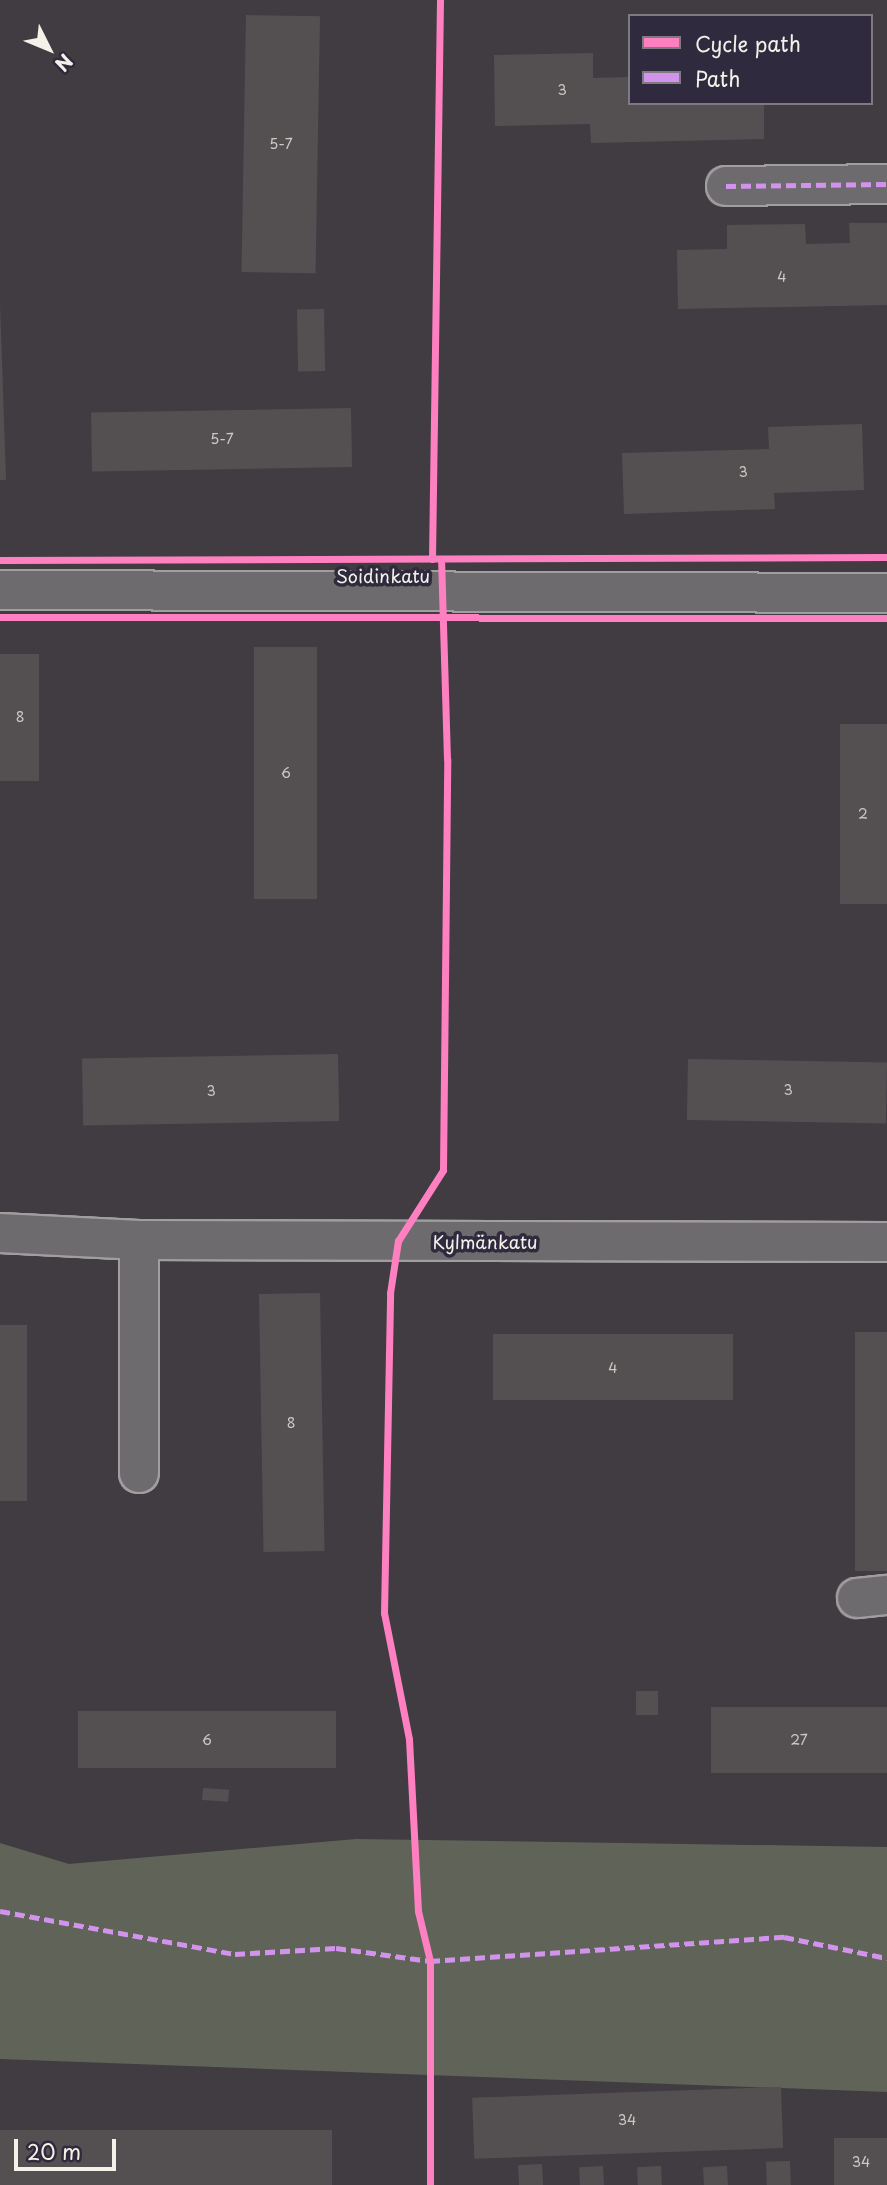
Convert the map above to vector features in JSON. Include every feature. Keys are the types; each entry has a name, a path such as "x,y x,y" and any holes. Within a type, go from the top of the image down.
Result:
{"street":[{"path":"726,186 887,184"},
{"name":"Soidinkatu","path":"0,590 887,593"},
{"name":"Kylmänkatu","path":"0,1233 139,1240 887,1242"},
{"path":"139,1240 139,1473"}],"shaded area":[{"path":"356,1839 887,1847 887,2092 0,2059 0,1843 69,1864"}],"building":[{"path":"246,15 320,16 316,273 242,272"},
{"path":"593,53 593,78 628,77 628,105 764,105 764,139 591,143 590,124 495,126 494,55"},
{"path":"849,223 887,223 887,305 678,309 677,250 727,249 727,225 805,224 806,244 850,243"},
{"path":"0,303 6,480 0,480"},
{"path":"297,309 324,309 325,371 298,371"},
{"path":"351,408 352,467 92,472 91,413"},
{"path":"862,424 864,490 774,493 775,509 624,514 622,453 769,449 768,427"},
{"path":"254,647 317,647 317,899 254,899"},
{"path":"0,654 39,654 39,781 0,781"},
{"path":"840,724 887,724 887,904 840,904"},
{"path":"338,1054 339,1121 83,1125 82,1058"},
{"path":"688,1059 887,1062 886,1123 687,1120"},
{"path":"320,1293 325,1551 264,1552 259,1294"},
{"path":"0,1325 27,1325 27,1501 0,1501"},
{"path":"855,1332 887,1332 887,1571 855,1571"},
{"path":"493,1334 733,1334 733,1400 493,1400"},
{"path":"636,1691 658,1691 658,1715 636,1715"},
{"path":"711,1707 887,1707 887,1773 711,1773"},
{"path":"78,1711 336,1711 336,1768 78,1768"},
{"path":"203,1788 229,1790 228,1802 202,1800"},
{"path":"781,2087 783,2148 474,2159 472,2098"},
{"path":"0,2130 332,2130 332,2185 0,2185"},
{"path":"834,2138 887,2138 887,2185 834,2185"},
{"path":"790,2161 791,2185 767,2185 766,2162"},
{"path":"542,2164 543,2185 519,2185 518,2165"},
{"path":"603,2166 604,2185 580,2185 579,2167"},
{"path":"661,2166 662,2185 638,2185 637,2167"},
{"path":"727,2166 728,2185 704,2185 703,2167"}],"marked path":[{"path":"726,186 887,184"},
{"path":"0,1911 235,1954 336,1948 430,1961 784,1937 887,1958"}],"cycle path":[{"path":"432,559 440,0"},
{"path":"0,560 887,557"},
{"path":"430,2185 430,1961 418,1911 409,1739 384,1613 390,1293 398,1241 443,1170 447,759 441,559"},
{"path":"0,617 887,618"}]}
